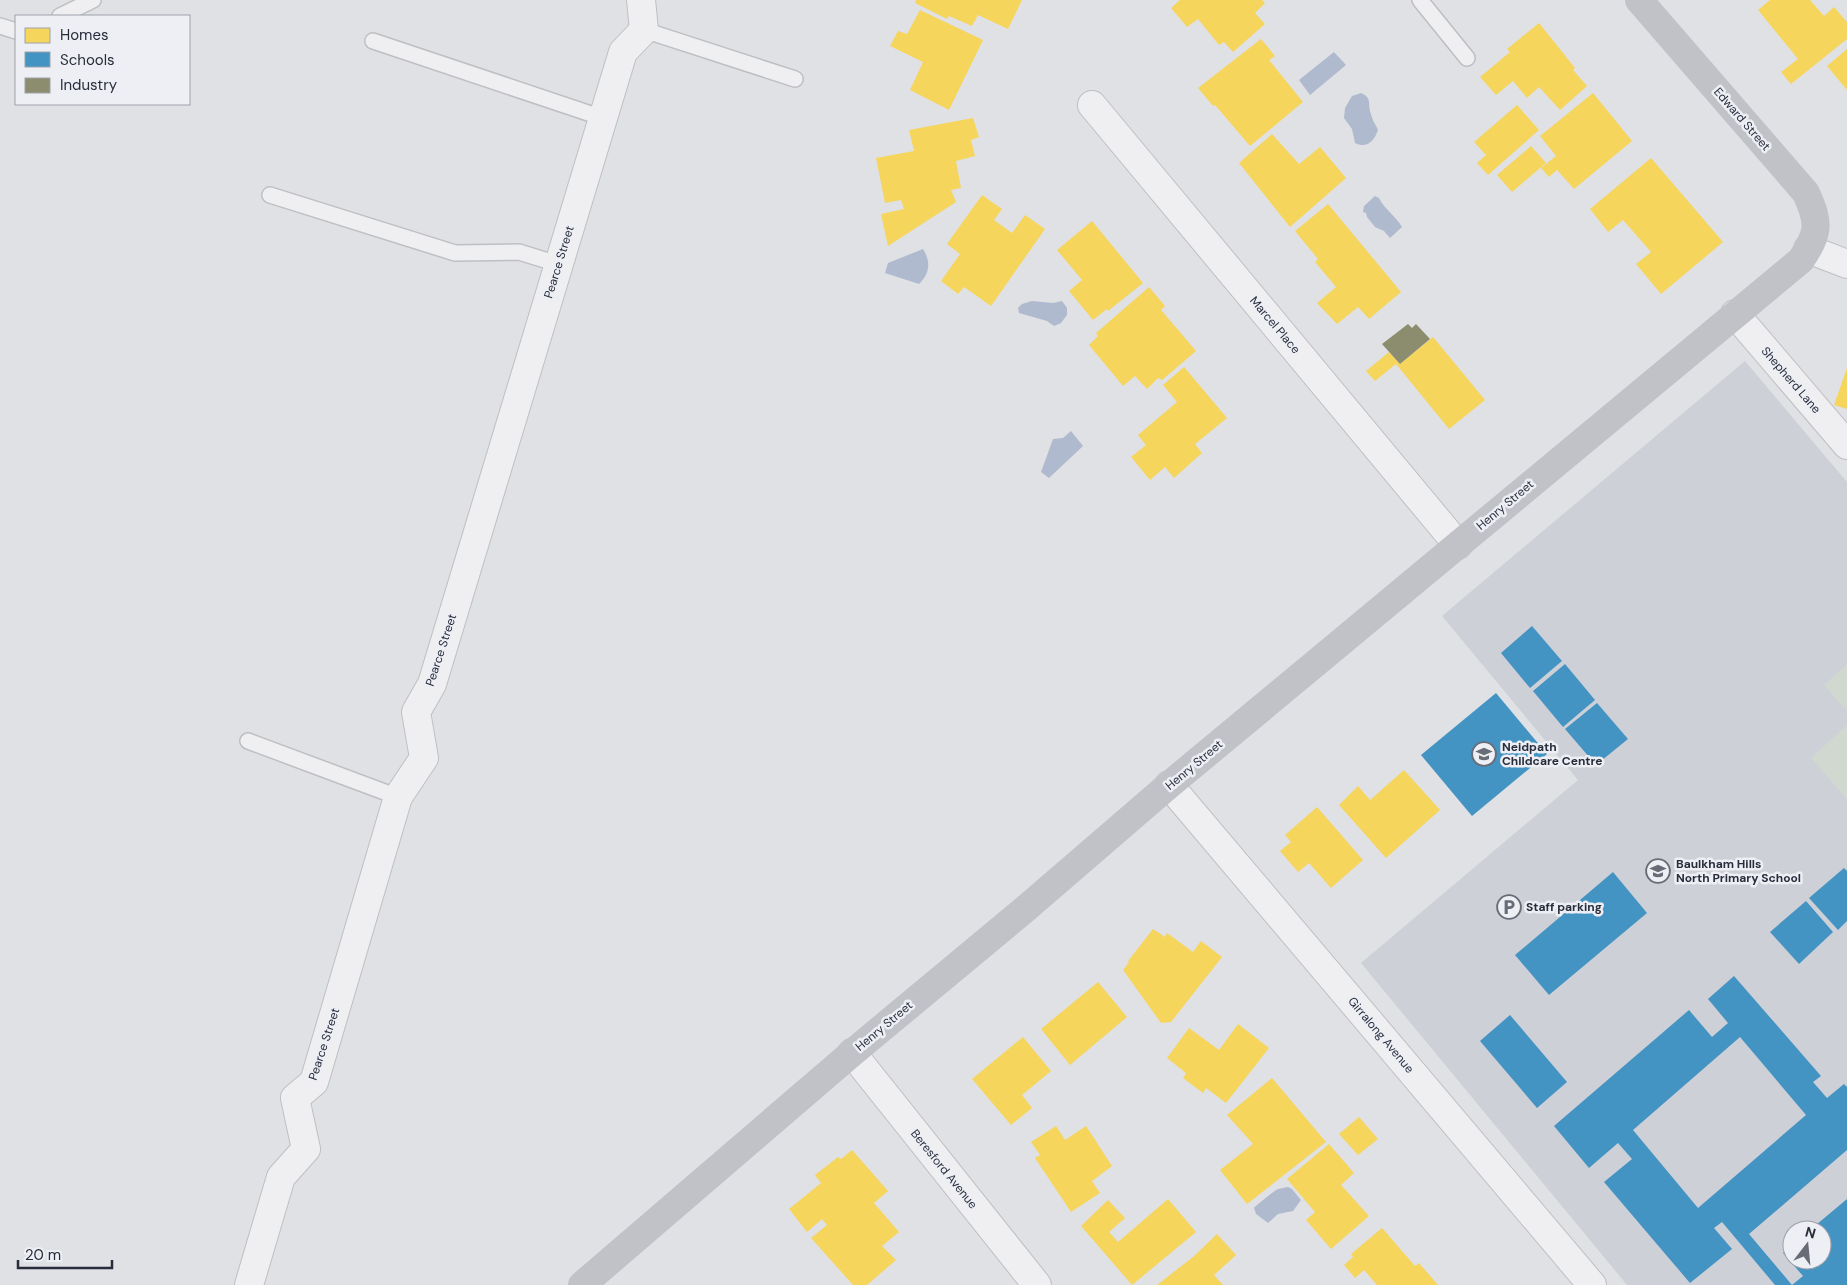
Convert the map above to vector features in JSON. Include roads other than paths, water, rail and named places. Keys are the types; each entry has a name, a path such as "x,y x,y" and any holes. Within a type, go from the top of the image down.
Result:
{"street":[{"path":"641,0 644,30"},
{"name":"Edward Street","path":"1639,0 1806,193 1816,214 1816,231 1808,248"},
{"name":"Pearce Street","path":"249,1285 281,1177 306,1149 295,1098 314,1082 398,797 424,758 416,712 432,684 623,52 644,30"},
{"name":"Marcel Place","path":"1092,105 1458,545"},
{"path":"1808,248 1847,264"},
{"name":"Henry Street","path":"582,1285 852,1053 1024,910 1169,785 1800,260 1808,248"},
{"name":"Shepherd Lane","path":"1734,314 1847,445"},
{"name":"Girralong Avenue","path":"1169,785 1592,1285"},
{"name":"Beresford Avenue","path":"852,1053 1037,1285"}],"lane":[{"path":"62,15 93,0"},
{"path":"1420,0 1467,58"},
{"path":"0,26 15,32"},
{"path":"644,30 796,78"},
{"path":"373,41 603,118"},
{"path":"270,195 455,253 519,252 558,264"},
{"path":"248,741 398,797"}],"water":[{"path":"1334,52 1346,65 1310,95 1299,80"},
{"path":"1361,93 1368,99 1378,130 1370,143 1359,145 1355,143 1352,129 1344,118 1345,108 1352,96"},
{"path":"1375,196 1379,198 1402,227 1390,238 1384,231 1375,227 1366,213 1363,212 1364,206"},
{"path":"923,249 928,267 925,276 919,284 885,273 888,263"},
{"path":"1032,301 1053,303 1062,301 1067,308 1067,315 1061,323 1054,326 1047,321 1019,313 1018,308 1022,304"},
{"path":"1071,431 1083,446 1049,478 1041,472 1053,439 1063,438"},
{"path":"1288,1187 1301,1200 1293,1211 1278,1214 1268,1223 1256,1214 1254,1208 1257,1205 1276,1190"}],"place":[{"name":"Neidpath Childcare Centre","path":"1484,754"},
{"name":"Baulkham Hills North Primary School","path":"1658,871"},
{"name":"Staff parking","path":"1509,907"}]}
